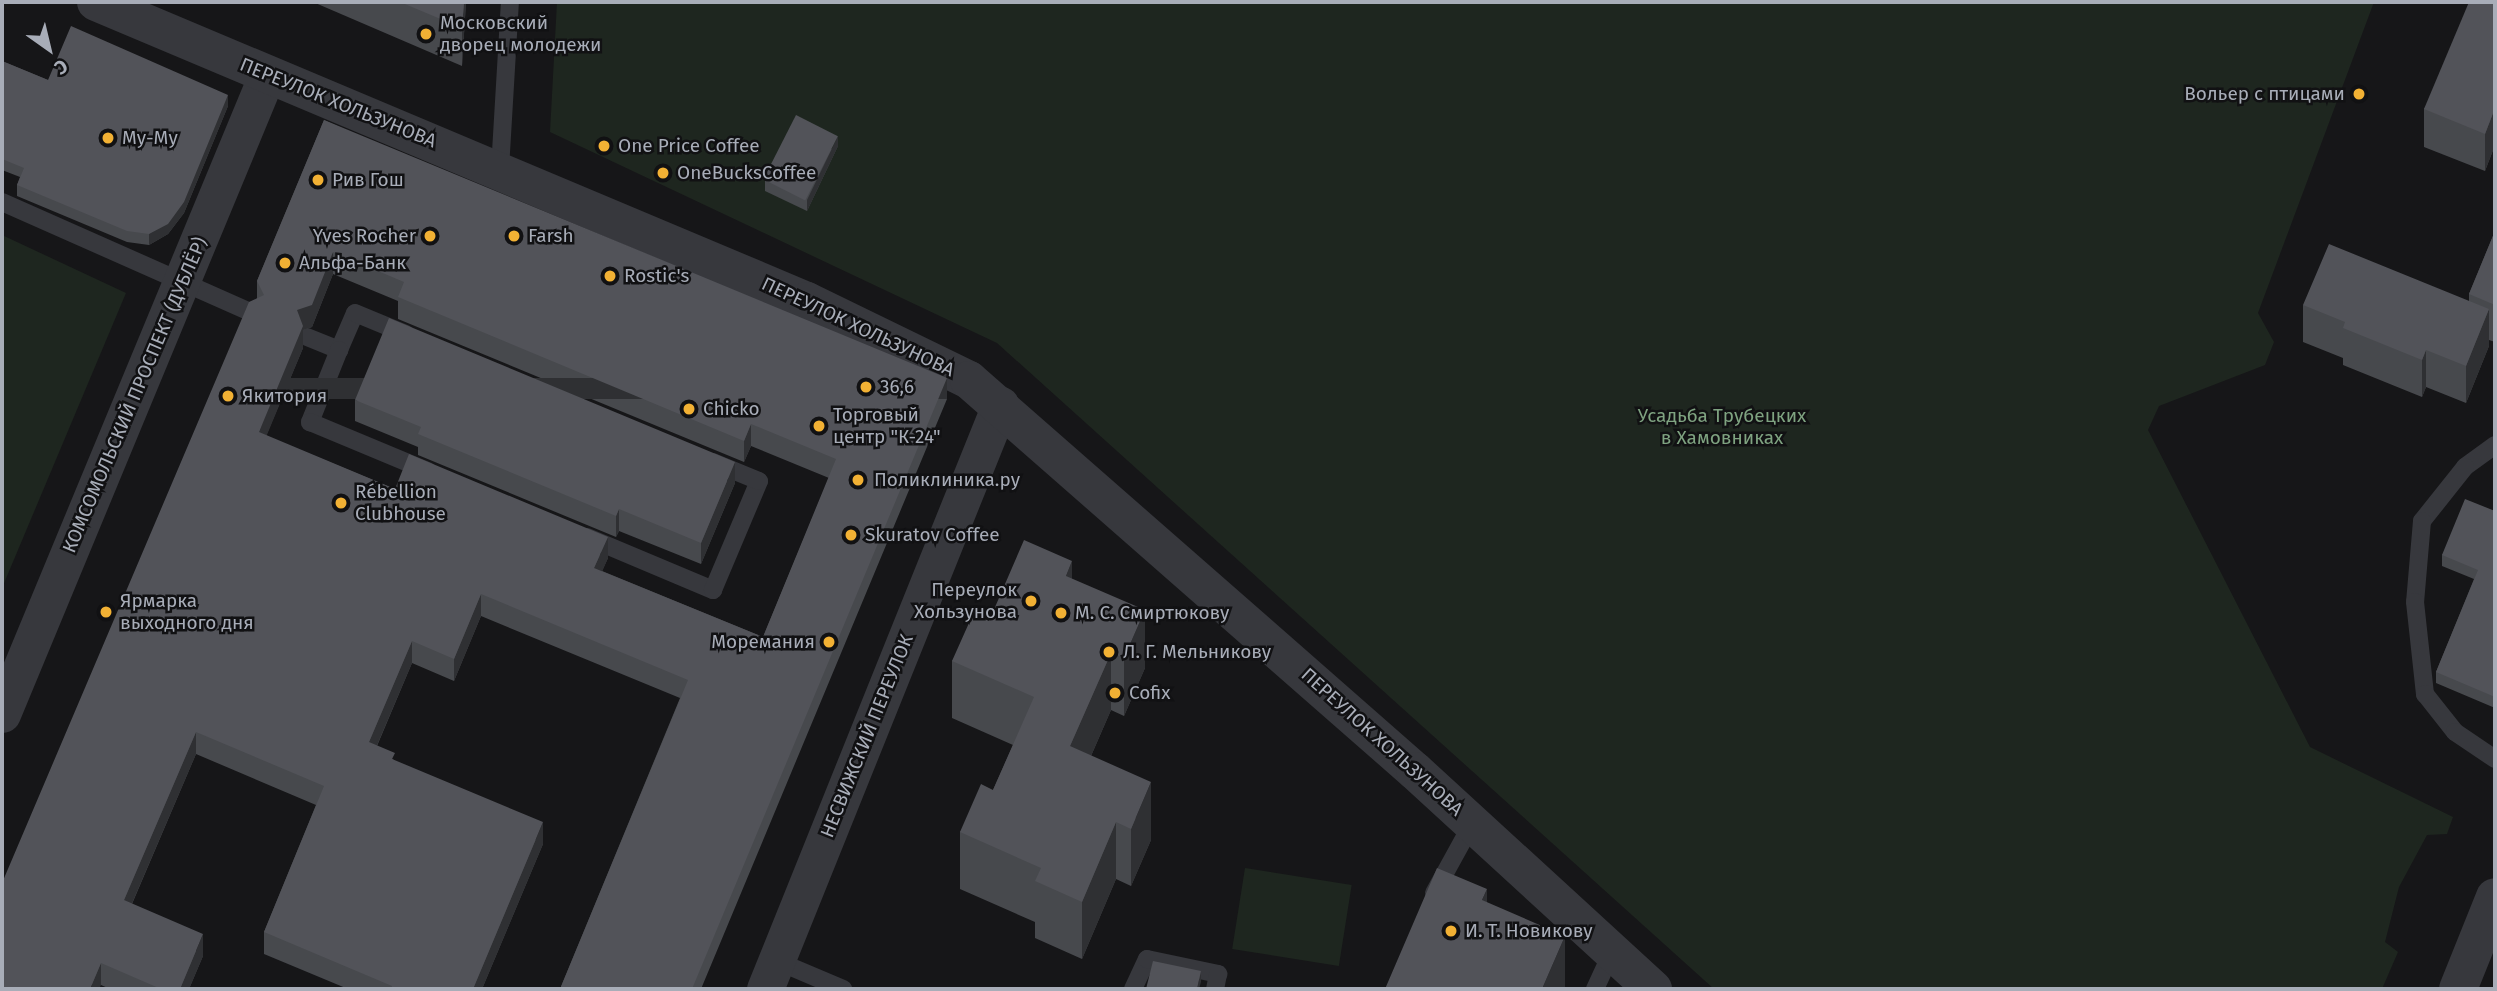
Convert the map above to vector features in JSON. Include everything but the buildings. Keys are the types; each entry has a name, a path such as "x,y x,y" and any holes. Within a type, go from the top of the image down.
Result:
{"street":[{"name":"ПЕРЕУЛОК ХОЛЬЗУНОВА","path":"96,2 499,169 939,362 1000,405 1472,824 1653,989"},
{"name":"КОМСОМОЛЬСКИЙ ПРОСПЕКТ (ДУБЛЁР)","path":"2,714 267,75"},
{"name":"НЕСВИЖСКИЙ ПЕРЕУЛОК","path":"771,975 1000,405"},
{"path":"2458,989 2495,898"}],"lane":[{"path":"499,169 510,2"},
{"path":"2,202 253,313"},
{"path":"418,340 355,313 310,422 448,480"},
{"path":"307,337 339,350"},
{"path":"2495,445 2465,467 2422,520 2414,602 2424,694 2455,732 2495,759"},
{"path":"574,532 713,590 759,481 696,454"},
{"path":"1428,906 1472,824"},
{"path":"1595,989 1612,952"},
{"path":"1133,989 1147,959 1218,974 1215,989"},
{"path":"771,975 843,989"}],"green space":[{"name":"Усадьба Трубецких в Хамовниках","path":"557,2 2374,2 2258,313 2274,342 2265,365 2159,406 2148,430 2310,747 2453,817 2447,834 2427,835 2399,887 2385,942 2398,952 2382,989 1714,989 997,343 550,132"},
{"path":"2,235 126,293 2,588"},
{"path":"1245,868 1352,885 1339,966 1232,949"}],"place":[{"name":"Московский дворец молодежи","path":"426,34"},
{"name":"Вольер с птицами","path":"2359,94"},
{"name":"Му-Му","path":"108,138"},
{"name":"One Price Coffee","path":"604,146"},
{"name":"OneBucksCoffee","path":"663,173"},
{"name":"Рив Гош","path":"318,180"},
{"name":"Yves Rocher","path":"430,236"},
{"name":"Farsh","path":"514,236"},
{"name":"Альфа-Банк","path":"285,263"},
{"name":"Rostic's","path":"610,276"},
{"name":"36,6","path":"866,387"},
{"name":"Якитория","path":"228,396"},
{"name":"Chicko","path":"689,409"},
{"name":"Торговый центр \"К-24\"","path":"819,426"},
{"name":"Поликлиника.ру","path":"858,480"},
{"name":"Rébellion Clubhouse","path":"341,503"},
{"name":"Skuratov Coffee","path":"851,535"},
{"name":"Переулок Хользунова","path":"1031,601"},
{"name":"Ярмарка выходного дня","path":"106,612"},
{"name":"М. С. Смиртюкову","path":"1061,613"},
{"name":"Моремания","path":"829,642"},
{"name":"Л. Г. Мельникову","path":"1109,652"},
{"name":"Cofix","path":"1115,693"},
{"name":"И. Т. Новикову","path":"1451,931"}]}
